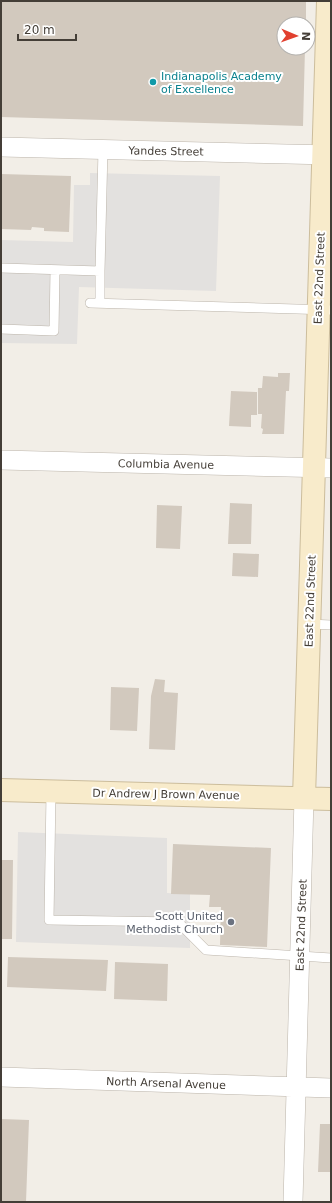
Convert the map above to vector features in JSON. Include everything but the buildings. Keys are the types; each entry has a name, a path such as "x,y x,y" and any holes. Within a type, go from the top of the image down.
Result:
{"main road":[{"name":"East 22nd Street","path":"304,798 309,624 322,468 329,1"},
{"name":"Dr Andrew J Brown Avenue","path":"1,790 331,799"}],"street":[{"name":"Yandes Street","path":"1,147 327,155"},
{"name":"Columbia Avenue","path":"1,460 322,468"},
{"name":"East 22nd Street","path":"293,1202 304,798"},
{"name":"North Arsenal Avenue","path":"1,1077 331,1088"}],"lane":[{"path":"103,149 100,271 95,303 324,310"},
{"path":"1,268 100,271"},
{"path":"1,329 54,331 55,270"},
{"path":"309,624 331,625"},
{"path":"51,792 49,920 178,922 206,950 331,958"}],"shaded area":[{"path":"90,173 220,176 216,291 79,287 77,344 1,343 1,240 73,242 74,185 90,185"},
{"path":"18,832 167,838 167,893 190,894 190,948 16,942"}],"place":[{"name":"Indianapolis Academy of Excellence","path":"153,82"},
{"name":"Scott United Methodist Church","path":"231,922"}]}
